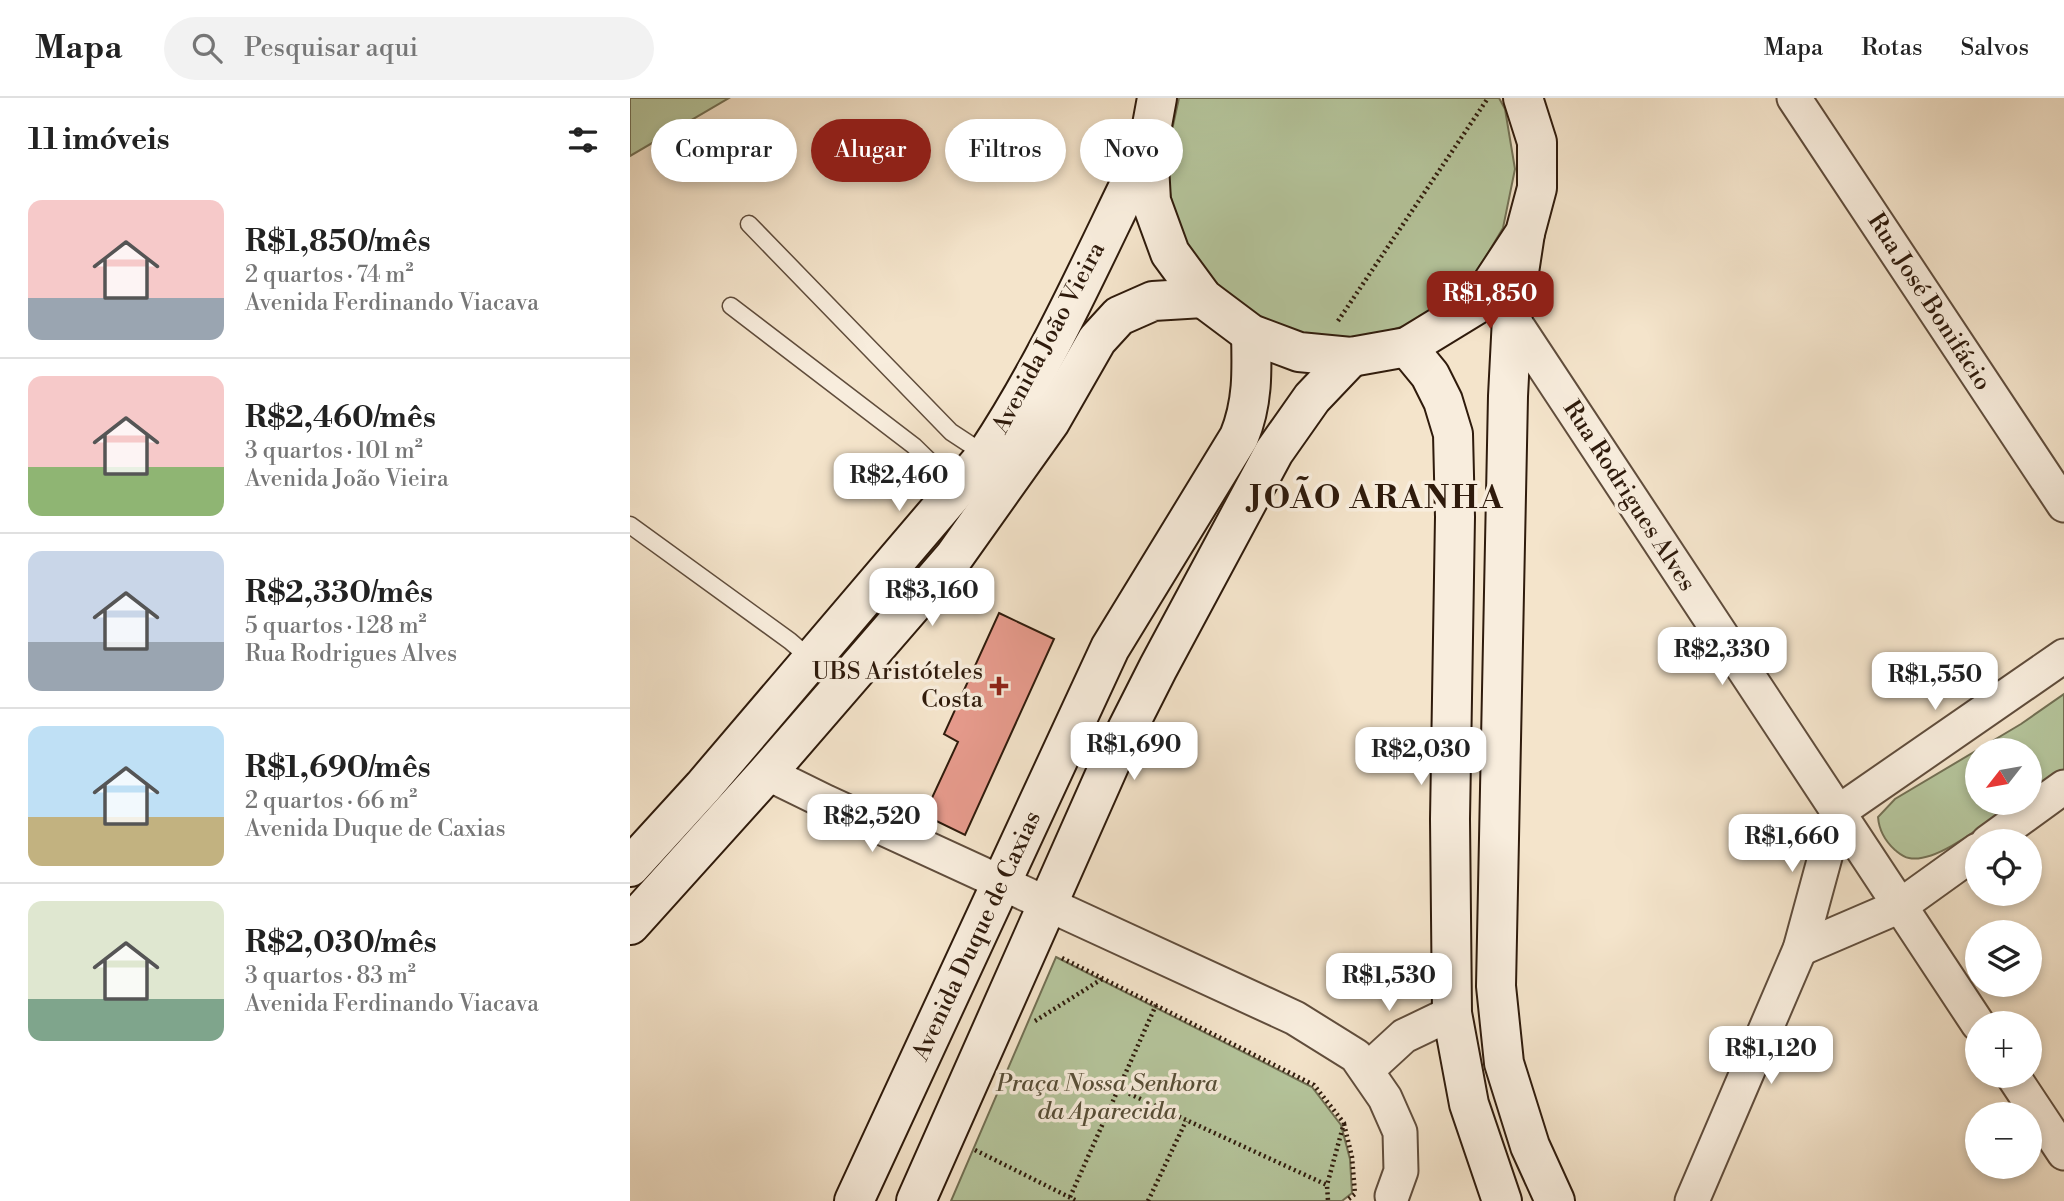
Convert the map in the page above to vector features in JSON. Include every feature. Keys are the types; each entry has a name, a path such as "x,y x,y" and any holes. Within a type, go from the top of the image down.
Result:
{"street":[{"path":"1153,119 1157,98"},
{"path":"1522,98 1537,142"},
{"path":"1543,98 1537,142 1537,188 1525,233 1512,318 1508,396 1496,986 1504,1063 1530,1146 1555,1201"},
{"name":"Rua José Bonifácio","path":"1794,98 2064,505"},
{"name":"Avenida João Vieira","path":"630,867 703,787 959,490 986,455 1017,408 1049,350 1131,182"},
{"path":"1150,182 1151,201 1170,253 1203,298 1251,334 1299,352 1334,356 1408,347 1479,303 1525,233"},
{"name":"Avenida João Vieira","path":"630,925 767,773 954,557 1050,422 1097,340 1119,316 1153,301 1203,298"},
{"name":"Rua Rodrigues Alves","path":"1512,318 1969,1011"},
{"name":"Avenida Duque de Caxias","path":"854,1201 1110,648 1238,437 1247,416 1253,385 1251,334"},
{"path":"1408,347 1430,375 1453,434 1455,517 1450,819 1452,1013 1469,1104 1502,1201"},
{"name":"Avenida Duque de Caxias","path":"916,1201 1112,759 1274,452 1311,398 1334,356"},
{"path":"1692,1201 1800,950 1837,813 2064,656"},
{"path":"767,773 826,803 1295,1018 1356,1056 1385,1098 1400,1132 1401,1171 1394,1200"},
{"path":"2007,829 2064,787"},
{"path":"1800,950 1900,906 1965,859"},
{"path":"1367,1070 1404,1036 1452,1013"},
{"path":"2021,1088 2064,1153"}],"lane":[{"path":"749,224 951,432 986,455"},
{"path":"731,306 914,446 959,490"},
{"path":"630,525 790,640 812,660"}],"path":[{"path":"1334,356 1488,98"},
{"path":"1054,954 1314,1084 1343,1123 1352,1157 1355,1194 1346,1201"},
{"path":"1033,1022 1103,979"},
{"path":"1070,1197 1156,1005"},
{"path":"1119,1089 1327,1185"},
{"path":"1148,1201 1186,1121"},
{"path":"1328,1201 1327,1185 1343,1123"},
{"path":"973,1140 969,1150 1077,1201"}],"green space":[{"path":"630,98 729,98 693,119 651,119 651,144 630,156"},
{"path":"1179,98 1499,98 1505,109 1515,169 1503,228 1472,280 1425,319 1368,338 1307,337 1250,315 1204,275 1175,222 1168,182 1183,182 1183,119 1174,119"},
{"path":"2064,694 2064,770 2042,785 2042,738 1997,738"},
{"path":"1965,757 1965,816 1996,816 1977,829 1965,829 1965,838 1949,847 1921,858 1907,858 1888,843 1881,831 1878,817 1895,799"},
{"name":"Praça Nossa Senhora da Aparecida","path":"1056,957 1312,1087 1341,1125 1350,1159 1352,1193 1342,1201 951,1201"}],"building":[{"name":"UBS Aristóteles Costa","path":"999,613 1054,639 965,835 924,815 958,742 944,734"}],"place":[{"name":"UBS Aristóteles Costa","path":"999,686"}],"district":[{"name":"JOÃO ARANHA","path":"1377,498"}]}
